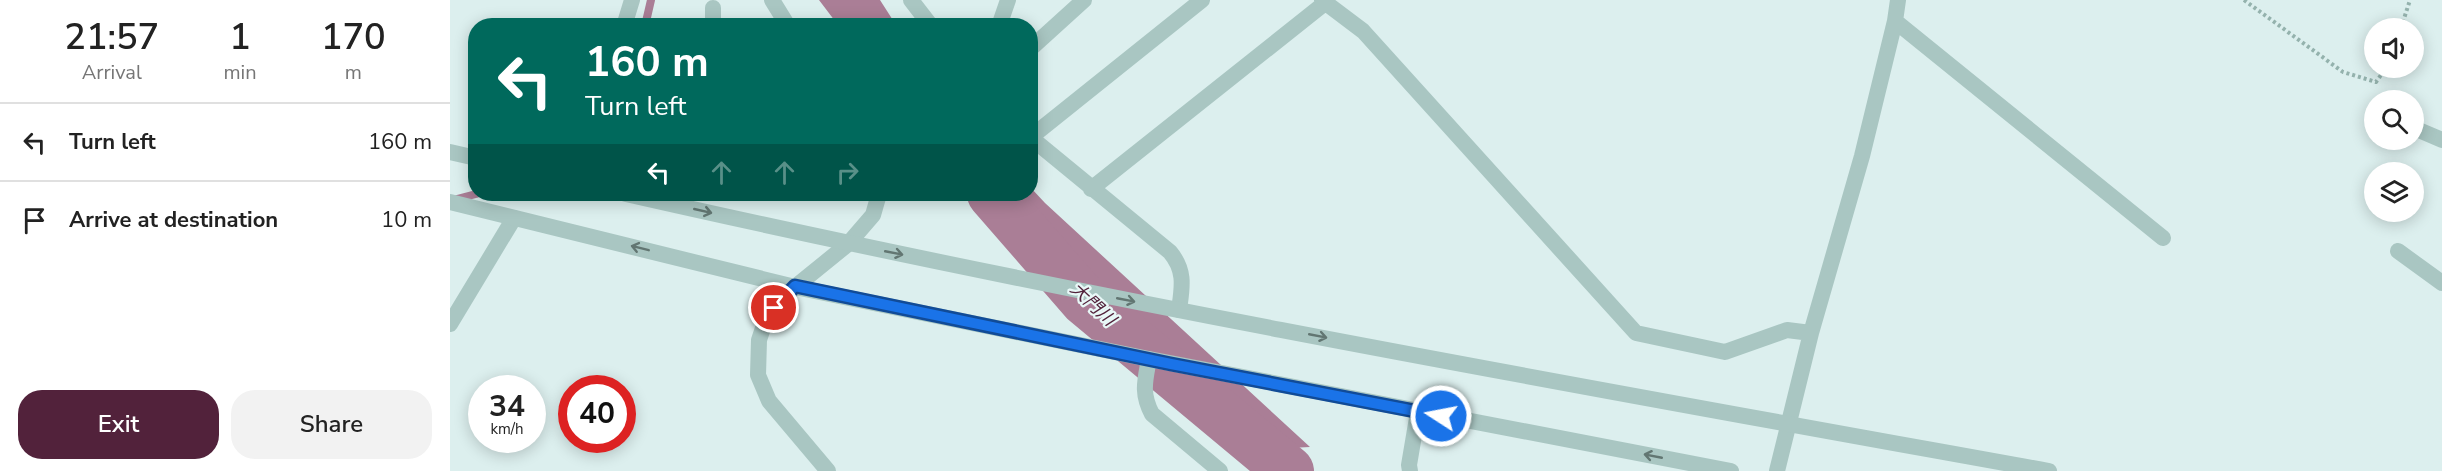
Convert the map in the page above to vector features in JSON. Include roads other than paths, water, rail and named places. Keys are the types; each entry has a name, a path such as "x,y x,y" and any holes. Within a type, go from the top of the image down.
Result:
{"street":[{"path":"626,18 632,0"},
{"path":"772,0 783,18"},
{"path":"911,0 925,18"},
{"path":"1002,18 1008,0"},
{"path":"1038,42 1084,0"},
{"path":"1038,131 1202,0"},
{"path":"1777,471 1811,333 1862,156 1898,0"},
{"path":"1091,189 1324,1 1363,31 1636,333 1725,352 1787,330 1811,333"},
{"path":"713,8 713,18"},
{"path":"1895,21 2163,238"},
{"path":"2424,132 2442,140"},
{"path":"1038,143 1178,261 1183,277 1179,310"},
{"path":"450,152 468,156"},
{"path":"657,201 848,244 1179,310 2049,471"},
{"path":"828,471 769,401 758,375 759,340 765,322 774,308 795,286 848,244 873,215 877,201"},
{"path":"450,202 795,286 1149,359 1731,471"},
{"path":"450,324 514,218"},
{"path":"2398,251 2442,283"},
{"path":"1149,359 1144,387 1145,401 1152,414 1220,471"},
{"path":"1410,471 1418,412"}],"water":[{"path":"819,0 880,0 892,18 833,18"},
{"path":"1038,196 1310,447 1253,450 979,201 1038,201"}],"waterway":[{"path":"647,18 651,0"},
{"path":"453,200 468,196"},
{"name":"大門川","path":"998,201 1085,301 1289,471"}]}
